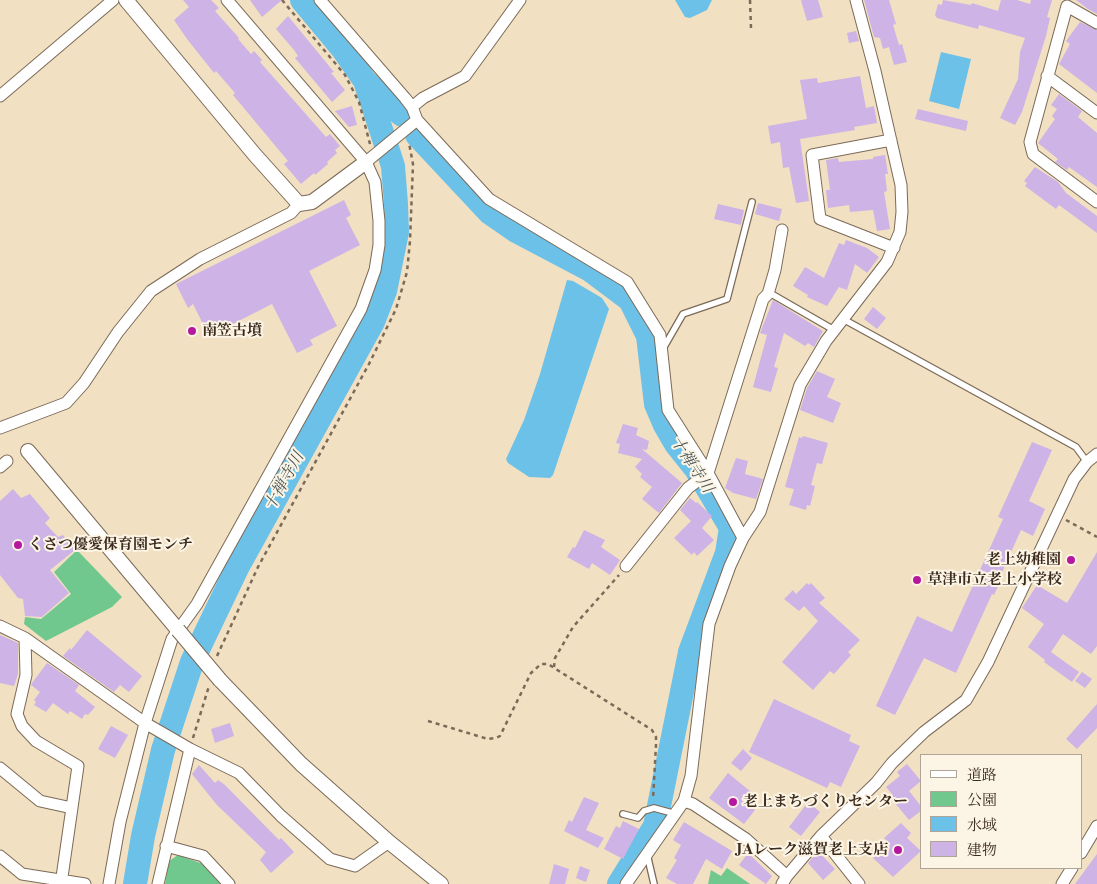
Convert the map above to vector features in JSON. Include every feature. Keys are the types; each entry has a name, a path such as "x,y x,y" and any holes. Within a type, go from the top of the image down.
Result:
{"street":[{"path":"0,96 113,0"},
{"path":"126,0 255,155 299,204"},
{"path":"109,884 120,822 145,723 172,639 197,604 361,309 375,270 379,245 380,221 372,157 227,0"},
{"path":"320,0 412,107 417,120 489,199 627,282 660,336 663,349 668,410 703,476 743,538"},
{"path":"412,107 423,98 465,76 520,0"},
{"path":"626,884 684,801 692,776 709,624 730,566 743,538 760,512 800,385 826,340 879,274 894,248 900,232 902,212 901,185 856,0"},
{"path":"1097,23 1067,6 1030,142 1033,154 1097,202"},
{"path":"1047,76 1097,113"},
{"path":"0,428 66,404 84,383 118,332 151,291 200,259 291,213 299,204 312,202 417,120"},
{"path":"891,140 812,155 820,219 894,248"},
{"path":"626,566 703,476 763,299 768,292 775,270 782,230"},
{"path":"28,452 178,630 215,682 301,764 389,842 441,884"},
{"path":"684,801 693,804 746,838 784,880 821,836 918,738 966,700 988,662 1074,479 1087,462 1097,454"},
{"path":"0,626 26,638 145,723 185,746 239,773 281,816 330,858 355,866 389,842"},
{"path":"26,638 26,675 17,714 22,726 36,741 78,766 61,882"},
{"path":"158,884 185,746"},
{"path":"0,768 40,801 72,808"},
{"path":"1082,851 1096,828"},
{"path":"821,836 859,884"},
{"path":"166,846 202,856 229,884"},
{"path":"0,856 22,874 61,882 85,884"},
{"path":"1062,884 1071,869"}],"lane":[{"path":"663,349 683,314 726,299 752,202"},
{"path":"768,292 834,330"},
{"path":"843,319 1076,447 1087,462"},
{"path":"623,814 638,818 644,811 654,808 676,814"},
{"path":"647,854 654,884"}],"path":[{"path":"282,0 345,74 364,120 372,157"},
{"path":"750,0 751,28"},
{"path":"217,657 258,567 369,364 396,308 407,272 410,242 413,164 404,131"},
{"path":"1056,515 1097,537"},
{"path":"554,668 555,658 573,627 626,566"},
{"path":"428,721 488,739 496,738 531,673 541,664 548,664 652,730 656,737 654,808"},
{"path":"185,746 215,682"}],"green space":[{"path":"77,550 122,597 112,607 46,641 24,624 25,617 41,619 71,594 54,572"},
{"path":"178,855 203,864 221,884 165,884 169,861"},
{"path":"727,868 750,884 708,884 711,870 721,876"}],"water":[{"path":"675,0 712,0 707,10 690,18 685,17"},
{"path":"941,52 971,59 959,109 929,101"},
{"path":"567,280 573,281 602,298 609,309 553,475 550,478 529,477 508,463 506,459 524,420 540,374"}],"building":[{"path":"183,0 211,0 219,8 215,11 251,54 254,51 262,60 260,62 326,137 330,134 340,146 335,150 337,153 327,162 328,164 315,175 314,173 301,184 284,164 288,161 233,95 235,93 216,71 214,73 187,39 174,20 189,7"},
{"path":"250,0 282,0 262,17"},
{"path":"801,0 818,0 823,17 807,21"},
{"path":"864,0 889,0 896,24 893,25 899,45 902,44 907,62 894,65 889,47 883,49 880,38 874,37"},
{"path":"943,0 971,5 972,3 998,11 1001,0 1017,0 1030,4 1031,0 1052,0 1047,17 1050,18 1046,36 1022,112 1015,125 1000,118 1018,79 1020,52 1025,38 979,25 978,29 937,18 935,15 938,4 942,5"},
{"path":"1076,0 1097,0 1097,14 1088,9"},
{"path":"288,16 334,72 331,73 345,90 332,102 295,58 298,56 276,29"},
{"path":"1080,22 1097,30 1097,93 1059,64 1070,44 1066,41"},
{"path":"856,31 859,41 849,43 847,33"},
{"path":"860,76 866,108 874,106 877,123 854,127 855,130 800,139 809,201 796,203 789,167 783,168 780,142 771,144 768,126 807,119 800,80 817,78 818,83"},
{"path":"1059,94 1082,111 1078,117 1097,133 1097,187 1069,167 1067,170 1055,162 1058,159 1038,143 1055,119 1052,116 1057,109 1051,105"},
{"path":"352,106 357,125 349,127 335,111"},
{"path":"918,109 968,121 966,131 915,119"},
{"path":"885,155 888,174 885,174 887,191 884,192 890,229 877,231 873,210 850,212 849,205 828,208 826,190 830,190 826,160 838,158 839,162 873,159 873,157"},
{"path":"1035,167 1058,182 1066,193 1097,216 1097,233 1059,205 1056,209 1025,186 1027,183 1024,181"},
{"path":"344,200 351,215 346,218 360,245 309,271 337,326 310,340 313,345 297,353 272,304 209,336 193,304 188,308 176,284"},
{"path":"758,203 782,209 779,221 755,214"},
{"path":"718,204 744,210 741,225 714,219"},
{"path":"846,240 867,248 879,257 867,273 855,264 847,290 839,287 827,306 807,297 808,295 793,286 805,267 824,278 839,243 844,245"},
{"path":"773,300 823,331 814,347 808,343 805,346 784,333 774,367 778,368 771,392 753,387 767,335 760,333"},
{"path":"873,307 886,318 877,329 864,319"},
{"path":"817,371 835,379 827,397 841,403 833,423 800,410 807,388"},
{"path":"623,424 638,428 636,435 649,441 647,450 642,449 682,483 659,513 642,499 652,487 640,477 642,474 635,467 642,459 618,453 620,444 616,443"},
{"path":"803,436 828,443 822,464 817,463 811,485 815,486 810,506 807,505 806,510 789,505 794,489 785,487 799,437 802,438"},
{"path":"1032,442 1052,450 1029,501 1045,509 1033,536 1021,530 999,579 1001,580 994,595 992,594 956,673 924,658 895,715 876,706 917,616 952,632 1003,519 998,517"},
{"path":"736,458 748,461 745,474 763,479 756,499 733,493 725,488"},
{"path":"13,489 21,498 30,494 50,518 45,523 58,537 63,535 75,550 50,570 69,593 42,617 25,616 23,599 18,598 0,575 0,501"},
{"path":"690,498 712,516 702,528 714,540 697,556 694,552 692,555 674,538 691,521 680,510"},
{"path":"584,530 605,540 601,547 620,560 610,575 592,563 589,569 567,557 573,547 575,548"},
{"path":"1097,552 1097,646 1091,654 1063,634 1051,652 1079,672 1072,682 1044,662 1045,660 1028,647 1044,624 1022,608 1037,585 1067,603"},
{"path":"807,583 809,585 811,583 825,598 819,603 860,640 848,652 851,655 834,674 830,671 813,690 782,662 818,621 804,606 799,611 784,599 793,590 796,594"},
{"path":"87,630 142,676 129,692 120,685 114,692 63,656 70,648 71,650"},
{"path":"0,635 18,643 18,674 14,686 0,683"},
{"path":"47,663 79,685 75,691 95,707 88,715 85,714 82,719 70,711 68,714 53,703 46,712 34,705 36,702 34,700 40,692 31,685"},
{"path":"1082,672 1092,679 1085,688 1075,681"},
{"path":"774,699 851,735 849,741 860,746 841,787 830,782 827,788 749,752"},
{"path":"1097,704 1097,728 1077,749 1066,739"},
{"path":"230,723 234,736 215,743 211,729"},
{"path":"111,726 128,735 115,758 98,749"},
{"path":"743,749 752,758 741,771 731,763"},
{"path":"907,764 920,780 909,791 920,805 920,812 909,820 890,797 893,795 886,787 900,776 897,772"},
{"path":"199,765 215,783 218,780 225,785 279,840 281,838 294,852 271,873 260,860 266,852 217,805 192,774"},
{"name":"老上まちづくりセンター","path":"728,773 756,798 750,806 755,810 744,824 709,798"},
{"path":"584,797 599,803 586,830 604,838 598,848 564,831 569,820 572,822"},
{"path":"808,802 820,812 801,836 789,827"},
{"path":"623,821 639,829 623,859 604,849 616,826 620,828"},
{"path":"684,822 732,851 722,869 706,859 693,884 677,884 666,878 677,860 674,858 681,845 673,840"},
{"name":"JAレーク滋賀老上支店","path":"901,823 911,833 907,838 920,850 893,877 873,858 877,854 874,851 886,840 884,838"},
{"path":"818,851 835,869 823,880 808,863"},
{"path":"748,853 772,876 766,884 739,865"},
{"path":"1097,854 1097,884 1075,884"},
{"path":"554,864 569,869 565,884 549,884"},
{"path":"580,866 590,870 586,882 576,878"}],"waterway":[{"name":"十禅寺川","path":"302,0 342,48 365,81 402,115"},
{"name":"十禅寺川","path":"135,884 143,836 163,750 192,662 237,568 373,322 385,291 397,232 393,166 365,81"},
{"name":"十禅寺川","path":"417,135 490,213 516,231 590,270 630,300 648,336 656,404 665,425 676,444 696,469 731,528 727,553 690,652 655,826 619,884"}],"place":[{"name":"南笠古墳","path":"192,331"},
{"name":"くさつ優愛保育園モンチ","path":"18,545"},
{"name":"老上幼稚園","path":"1071,560"},
{"name":"草津市立老上小学校","path":"917,580"},
{"name":"老上まちづくりセンター","path":"733,802"},
{"name":"JAレーク滋賀老上支店","path":"898,850"}]}
